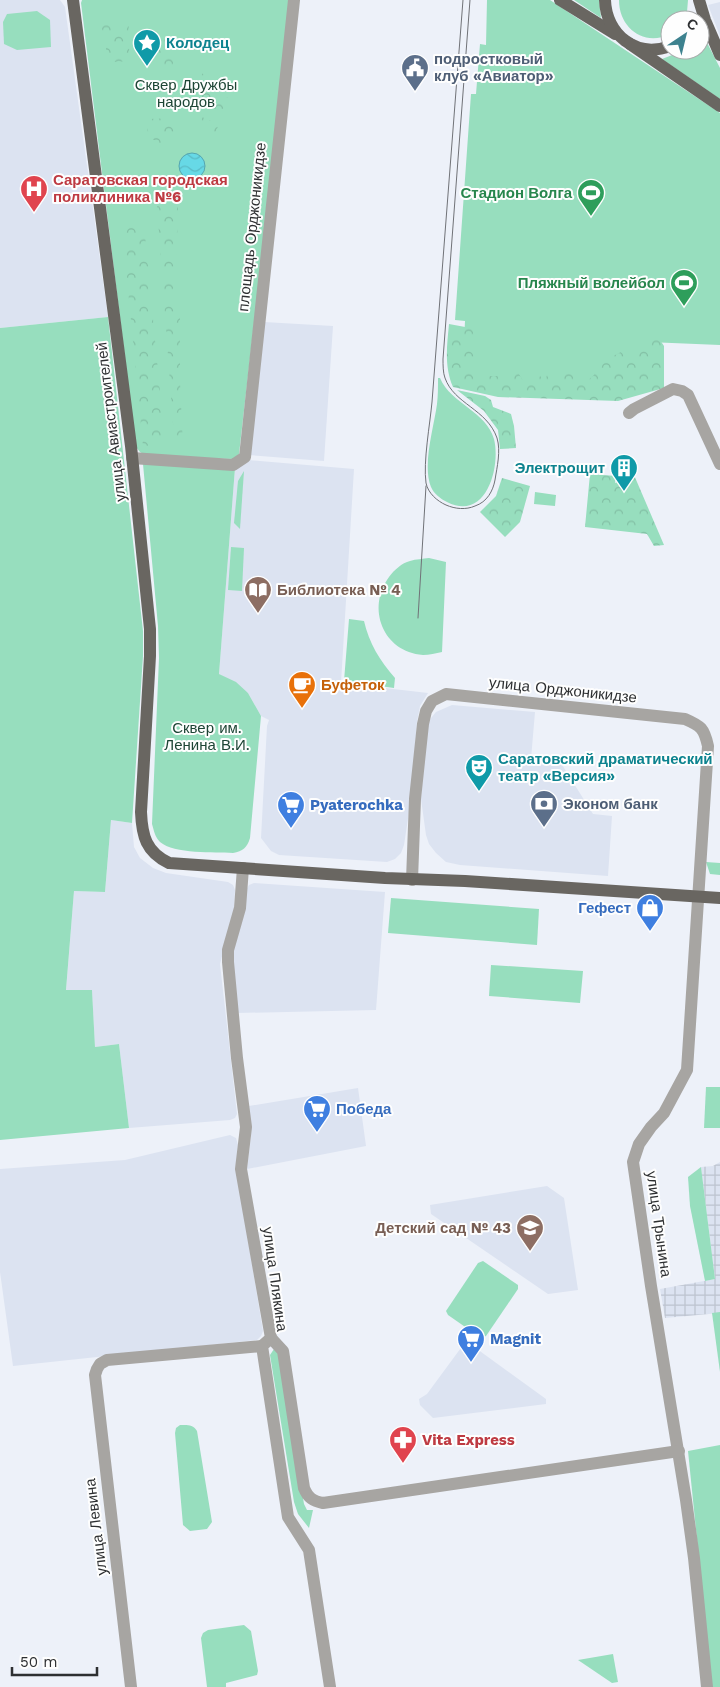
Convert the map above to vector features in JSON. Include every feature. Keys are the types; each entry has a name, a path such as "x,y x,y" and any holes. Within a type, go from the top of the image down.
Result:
{"main road":[{"name":"улица Авиастроителей","path":"73,0 132,458 150,629 142,827 146,842 151,851 169,863 243,868"},
{"path":"560,0 626,41 720,106"},
{"path":"605,0 607,17 611,25 626,41 637,47 652,50 660,48"},
{"path":"699,0 705,20 720,55"},
{"path":"243,868 720,898"}],"street":[{"name":"площадь Орджоникидзе","path":"132,458 233,465 245,457 270,207 294,0"},
{"path":"629,413 673,389 682,391 688,395 720,464"},
{"name":"улица Орджоникидзе","path":"412,880 415,799 423,724 426,710 432,701 446,694 685,719 700,725 708,746 698,896"},
{"name":"улица Плякина","path":"243,868 240,908 228,950 229,992 246,1127 241,1168 266,1342 288,1517 309,1550 330,1687"},
{"name":"улица Трынина","path":"698,896 687,1070 664,1113 639,1144 633,1162 694,1558 707,1687"},
{"path":"266,1342 283,1351 304,1488 311,1499 317,1502 331,1502 678,1451"},
{"name":"улица Левина","path":"131,1687 95,1375 96,1369 107,1360 266,1342"}],"shaded area":[{"path":"0,0 60,0 65,7 108,317 0,328"},
{"path":"720,2 720,36 710,10 708,5"},
{"path":"264,322 333,326 324,461 249,455"},
{"path":"248,460 354,469 341,683 428,693 420,706 417,722 411,799 404,845 401,853 395,859 387,862 279,855 271,851 261,838 267,726 269,720 261,716 248,693 219,674 235,468"},
{"path":"452,705 535,712 531,759 559,760 593,814 612,816 608,876 460,865 446,862 436,853 429,844 426,835 421,799 426,727 436,712"},
{"path":"111,820 132,823 134,847 140,858 153,868 166,873 228,882 233,885 235,890 234,909 220,964 237,1114 235,1118 230,1120 129,1128 119,1044 95,1047 92,991 66,991 74,891 105,892"},
{"path":"254,883 385,892 376,1010 237,1013 233,963 234,948 246,890 249,885"},
{"path":"358,1088 366,1146 247,1169 251,1136 249,1106"},
{"path":"230,1135 236,1138 238,1145 236,1167 263,1331 261,1336 257,1340 13,1366 0,1272 0,1169 125,1160"},
{"path":"720,1162 720,1313 665,1318 660,1289 715,1279 701,1167 713,1166"},
{"name":"Детский сад № 43","path":"547,1186 564,1198 578,1290 548,1294 431,1214 430,1205"},
{"path":"466,1341 546,1399 546,1404 433,1418 420,1405 419,1399 427,1394"}],"green space":[{"name":"Сквер Дружбы народов","path":"82,0 291,0 239,454 235,459 148,457 136,447"},
{"name":"Стадион Волга","path":"487,0 550,0 720,113 720,345 648,342 613,388 462,382 465,321 455,320 471,94 476,94 480,44 486,45"},
{"path":"574,0 599,0 601,18"},
{"path":"619,0 688,0 687,10 660,10 660,37 651,38 635,32 623,19"},
{"path":"37,11 50,20 51,47 17,50 4,44 3,22 7,14"},
{"path":"98,13 106,21 129,22 128,45 132,61 113,62 106,58 106,44"},
{"path":"171,35 177,106 159,92 159,82 165,75 163,54 141,56 140,37"},
{"path":"710,49 720,68 720,99 663,60 710,60"},
{"path":"199,71 225,91 231,109 199,109"},
{"path":"197,115 219,124 213,138 199,132"},
{"path":"176,118 177,134 163,146 148,136 147,119"},
{"path":"178,204 176,281 171,294 180,311 180,382 183,447 178,448 174,437 157,206"},
{"path":"144,225 165,444 143,446 122,227"},
{"path":"108,317 143,631 143,656 132,823 111,820 105,892 74,891 66,990 92,990 95,1047 119,1044 129,1128 0,1140 0,328"},
{"path":"449,324 476,329 475,365 472,376 500,376 511,368 517,371 524,382 528,381 529,371 539,373 542,380 545,381 549,369 574,375 579,369 589,372 587,381 594,375 596,365 621,352 627,356 645,336 656,334 664,346 664,388 618,401 498,397 453,387 447,364"},
{"path":"438,378 440,378 452,395 484,421 494,439 496,451 492,477 488,488 481,498 472,505 461,506 447,502 436,494 431,487 428,457 437,404"},
{"path":"457,390 485,396 491,400 493,407 511,414 516,448 500,449 498,430 484,411"},
{"name":"Сквер им. Ленина В.И.","path":"143,464 235,468 219,674 236,682 248,693 261,716 250,838 246,847 233,853 195,852 166,846 157,838 152,824 159,658 158,626"},
{"path":"244,471 240,529 234,523 238,481"},
{"path":"590,474 616,476 615,483 634,475 664,545 654,546 647,534 585,527"},
{"path":"502,478 530,486 520,522 505,537 480,512 496,496"},
{"path":"535,492 556,495 555,506 534,504"},
{"path":"231,547 244,548 242,591 228,590"},
{"path":"429,558 446,562 442,652 423,655 409,652 398,646 389,637 382,626 379,615 379,602 382,589 396,569 407,562"},
{"path":"349,619 364,621 376,651 395,678 394,688 344,681"},
{"path":"706,862 720,863 720,875 710,874"},
{"path":"391,898 539,909 537,945 388,933"},
{"path":"491,965 583,971 580,1003 489,996"},
{"path":"706,1087 720,1087 720,1128 704,1128"},
{"path":"701,1167 715,1279 705,1281 690,1206 688,1177"},
{"path":"483,1261 518,1285 518,1289 486,1336 481,1338 448,1315 446,1311 478,1263"},
{"path":"720,1312 720,1372 712,1313"},
{"path":"274,1349 279,1354 304,1504 307,1510 313,1510 309,1528 298,1514 294,1502 270,1355"},
{"path":"180,1425 192,1426 197,1431 212,1522 207,1529 190,1531 183,1525 175,1433 176,1428"},
{"path":"720,1445 720,1687 712,1687 688,1451"},
{"path":"244,1625 251,1631 258,1671 257,1675 226,1683 226,1687 207,1687 201,1638 203,1633 208,1630"},
{"path":"613,1654 618,1682 612,1683 578,1660"}],"water":[{"path":"192,153 201,157 205,166 201,175 192,179 183,175 179,166 183,157"}],"tram line":[{"path":"463,0 425,474 427,487 433,496 446,505 460,508 472,507 483,502 489,496 494,484 499,454 497,438 492,428 479,413 449,387 443,369 470,0"},
{"path":"418,618 426,486"}],"place":[{"name":"Колодец","path":"147,67"},
{"name":"подростковый клуб «Авиатор»","path":"415,92"},
{"name":"Саратовская городская поликлиника №6","path":"34,213"},
{"name":"Стадион Волга","path":"591,217"},
{"name":"Пляжный волейбол","path":"684,307"},
{"name":"Электрощит","path":"624,492"},
{"name":"Библиотека № 4","path":"258,614"},
{"name":"Буфеток","path":"302,709"},
{"name":"Саратовский драматический театр «Версия»","path":"479,792"},
{"name":"Эконом банк","path":"544,828"},
{"name":"Pyaterochka","path":"291,829"},
{"name":"Гефест","path":"650,932"},
{"name":"Победа","path":"317,1133"},
{"name":"Детский сад № 43","path":"530,1252"},
{"name":"Magnit","path":"471,1363"},
{"name":"Vita Express","path":"403,1464"}]}
